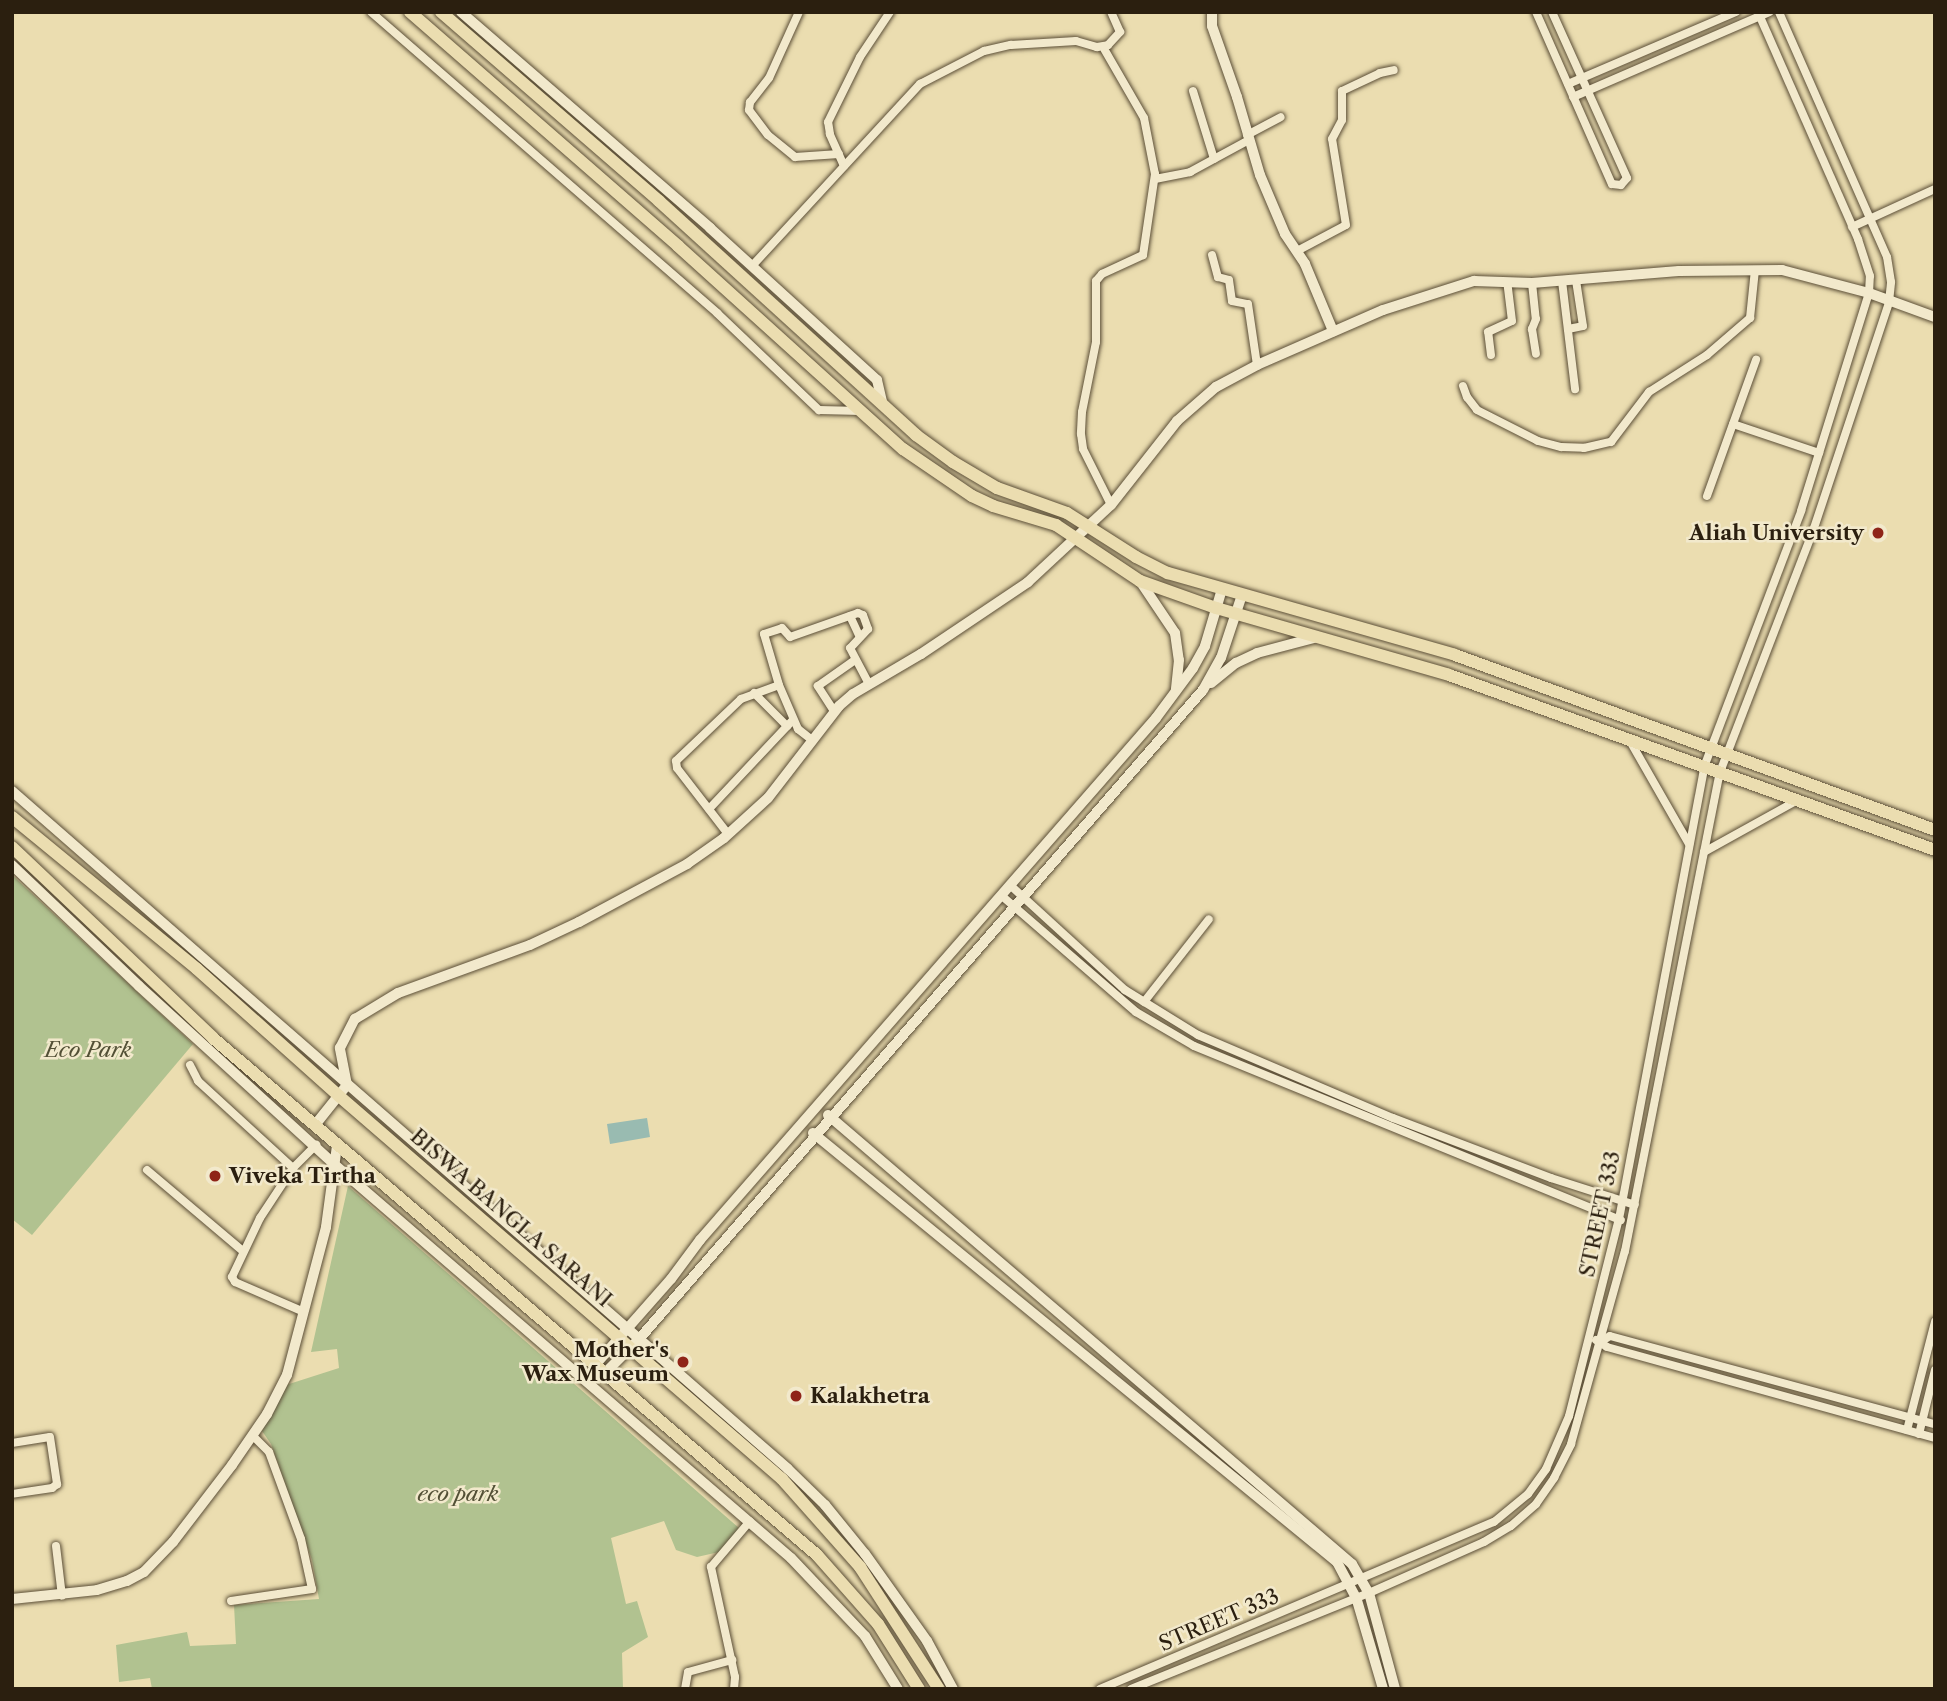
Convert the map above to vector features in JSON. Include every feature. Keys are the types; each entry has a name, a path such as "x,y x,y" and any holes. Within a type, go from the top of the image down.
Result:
{"main road":[{"path":"410,12 903,449 950,484 993,506 1056,524 1140,581 1216,608 1449,675 1935,850"},
{"path":"441,12 659,201 916,435 953,462 997,488 1057,508 1150,565 1242,595 1455,655 1935,830"},
{"name":"BISWA BANGLA SARANI","path":"12,817 343,1090 624,1332 782,1479 832,1534 888,1605 939,1689"},
{"path":"12,847 213,1038 817,1555 878,1624 919,1689"}],"street":[{"path":"371,12 718,313 819,410 861,411"},
{"path":"461,12 752,266 877,380 882,402"},
{"path":"799,12 769,78 750,102 749,110 768,135 794,157 839,154"},
{"path":"844,166 828,122 860,57 890,12"},
{"path":"752,266 920,84 984,51 1021,44 1076,41 1103,47 1113,42 1120,32 1111,12"},
{"path":"1212,12 1212,26 1248,137 1285,234 1297,251 1333,331"},
{"path":"1536,12 1612,184 1621,185 1626,178 1552,12"},
{"path":"1568,84 1736,12"},
{"path":"1573,97 1758,14 1769,12"},
{"name":"STREET 333","path":"1100,1689 1482,1529 1507,1513 1528,1493 1557,1448 1597,1340 1631,1222 1720,772 1814,528 1889,302 1891,282 1887,257 1779,12"},
{"path":"1758,14 1852,227 1870,276 1869,293"},
{"path":"1103,47 1144,118 1155,179 1143,255 1102,274 1096,282 1096,342 1082,412 1081,434 1083,449 1111,505"},
{"path":"1297,251 1346,225 1332,139 1342,120 1342,91 1394,69"},
{"path":"1193,91 1214,159"},
{"path":"1155,179 1189,172 1281,117"},
{"path":"1852,227 1935,190"},
{"path":"1212,255 1218,277 1229,280 1231,301 1248,304 1257,365"},
{"path":"1463,386 1467,397 1478,410 1538,441 1561,447 1584,447 1611,442 1657,385 1707,355 1750,318 1755,270"},
{"path":"315,1125 343,1090 340,1048 355,1019 373,1005 432,978 530,946 579,922 687,864 729,834 768,798 834,711 869,684 1028,582 1111,505 1177,421 1216,387 1257,365 1333,331 1462,283 1532,283 1679,271 1782,270 1869,293 1935,317"},
{"path":"1568,329 1583,326 1576,280"},
{"path":"1562,281 1575,388"},
{"path":"1491,355 1488,332 1512,321 1507,282"},
{"path":"1532,283 1536,318 1532,329 1536,354"},
{"name":"STREET 333","path":"1597,1340 1704,767 1801,512 1869,293"},
{"path":"1707,496 1756,360"},
{"path":"1733,424 1819,453"},
{"path":"1140,581 1175,633 1178,660 1176,690"},
{"path":"601,1368 624,1332 700,1240 1156,718 1194,668 1205,646 1222,589"},
{"path":"1203,690 1221,658 1242,595"},
{"path":"790,723 764,634 782,628 790,637 850,616 863,615 868,629 851,645 855,660 869,684"},
{"path":"601,1368 635,1342 1203,690 1236,663 1258,653 1320,636"},
{"path":"834,711 819,685 855,660"},
{"path":"729,834 675,763 741,699 779,685"},
{"path":"754,693 812,740"},
{"path":"709,809 790,723"},
{"path":"1628,738 1689,845"},
{"path":"12,791 68,842 170,926 343,1090"},
{"path":"1704,852 1798,800"},
{"path":"12,865 139,986 334,1164 446,1257 821,1586 865,1636 898,1689"},
{"path":"1011,886 1125,990 1198,1035 1369,1108 1551,1178 1635,1205"},
{"path":"1002,896 1136,1013 1194,1046 1631,1222"},
{"path":"1144,1002 1209,919"},
{"path":"190,1065 198,1081 293,1168"},
{"path":"818,1108 1352,1564 1369,1593 1395,1689"},
{"path":"803,1125 1337,1562 1356,1597 1383,1689"},
{"path":"304,1312 234,1282 233,1273 260,1218 293,1168 316,1145"},
{"path":"12,1599 62,1596 127,1581 157,1561 252,1435 287,1375 326,1227 337,1146"},
{"path":"147,1170 243,1251"},
{"path":"1907,1430 1935,1322"},
{"path":"1597,1340 1610,1336 1935,1424"},
{"path":"1369,1593 1484,1542 1511,1526 1536,1504 1555,1478 1571,1444 1588,1389 1597,1340"},
{"path":"1597,1340 1607,1347 1935,1438"},
{"path":"635,1342 727,1413 825,1505 910,1616 953,1689"},
{"path":"1919,1434 1935,1370"},
{"path":"231,1601 312,1588 301,1539 269,1452 252,1435"},
{"path":"12,1443 50,1437 57,1484 52,1489 12,1494"},
{"path":"734,1689 732,1660 711,1567 750,1521"},
{"path":"56,1546 62,1596"},
{"name":"STREET 333","path":"1131,1689 1369,1593"},
{"path":"685,1689 686,1675 692,1670 732,1660"}],"green space":[{"name":"Eco Park","path":"12,875 193,1044 32,1235 12,1219"},
{"name":"eco park","path":"348,1186 739,1528 719,1552 697,1557 676,1550 664,1521 611,1538 626,1604 637,1601 648,1637 622,1653 623,1689 152,1689 150,1678 119,1682 116,1645 187,1632 190,1646 236,1644 234,1605 319,1599 312,1560 271,1444 262,1431 286,1385 339,1368 337,1349 311,1352"}],"water":[{"path":"647,1118 650,1137 610,1144 607,1124"}],"place":[{"name":"Aliah University","path":"1878,533"},
{"name":"Viveka Tirtha","path":"215,1176"},
{"name":"Mother's Wax Museum","path":"683,1362"},
{"name":"Kalakhetra","path":"796,1396"}]}
